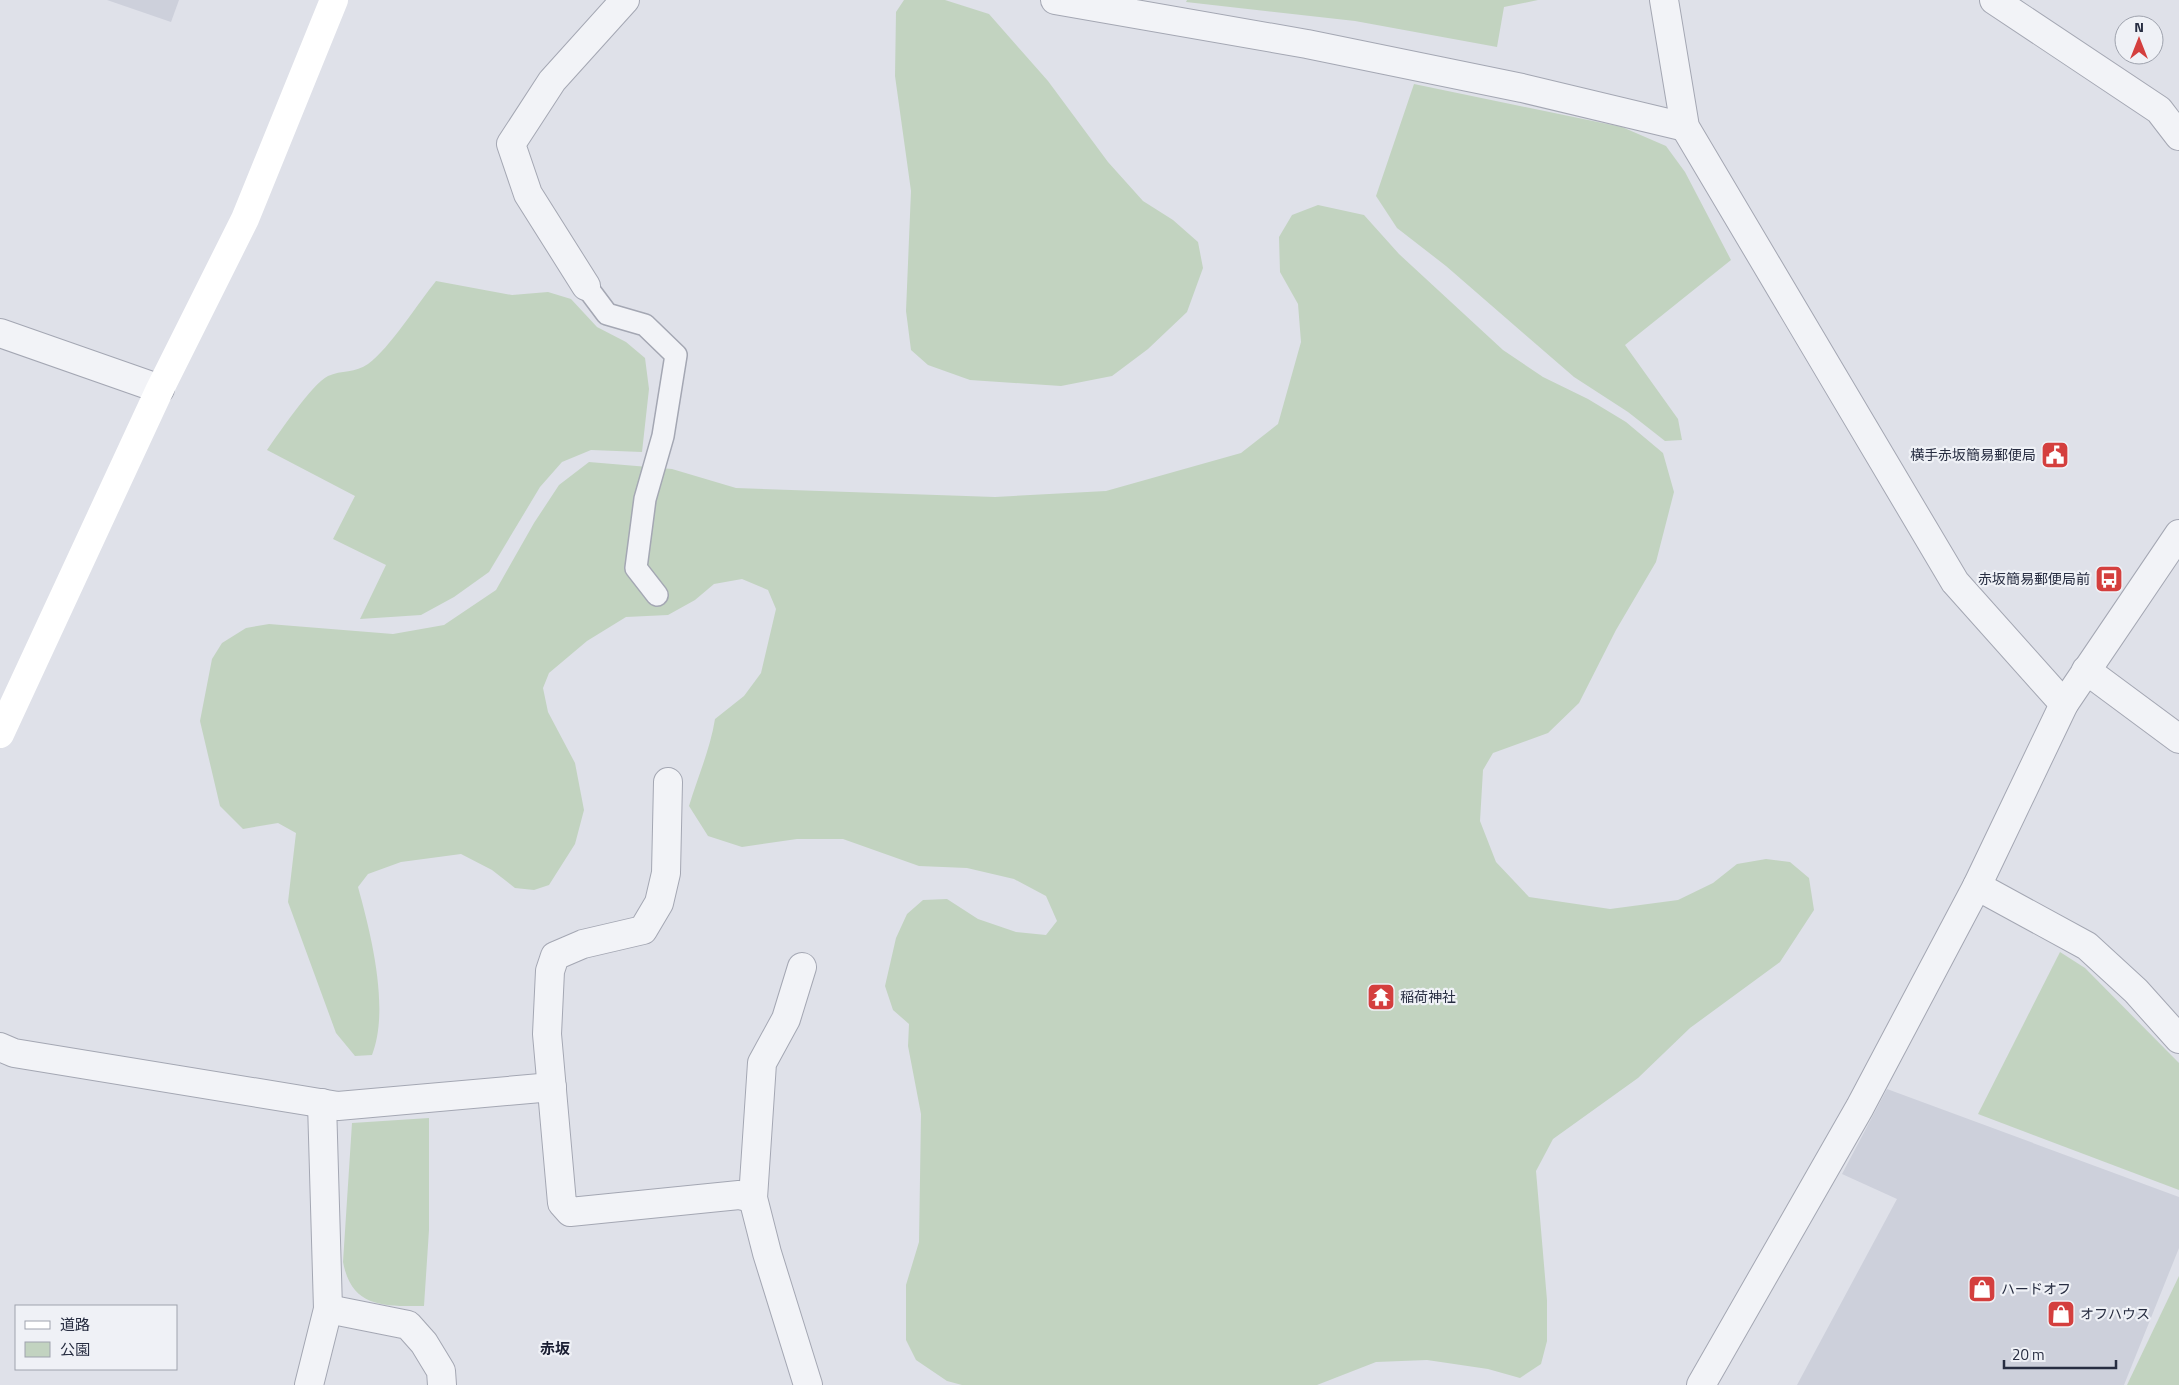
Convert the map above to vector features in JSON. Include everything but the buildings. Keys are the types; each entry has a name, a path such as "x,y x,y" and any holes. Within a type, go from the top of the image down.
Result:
{"street":[{"path":"0,734 160,390 245,219 334,0"},
{"path":"586,286 528,194 510,144 552,81 626,0"},
{"path":"1055,0 1336,50 1522,88 1685,127"},
{"path":"1664,0 1685,127 1955,582 2064,704"},
{"path":"1994,0 2159,110 2179,136"},
{"path":"0,333 160,390"},
{"path":"1701,1385 1860,1107 1977,886 2064,704 2179,534"},
{"path":"2086,670 2179,739"},
{"path":"668,782 666,873 659,903 643,930 582,944 554,956 550,971 547,1034 562,1203 570,1212 739,1195 753,1198"},
{"path":"1977,886 2087,946 2136,990 2179,1039"},
{"path":"802,967 786,1019 762,1063 753,1198 767,1253 808,1385"},
{"path":"0,1047 14,1053 338,1106 552,1087"},
{"path":"309,1385 328,1309 322,1103"},
{"path":"328,1309 408,1325 424,1343 441,1371 442,1385"}],"lane":[{"path":"586,286 607,314 645,325 676,355 663,436 645,499 636,568 656,595"}],"shaded area":[{"path":"107,0 179,0 171,22"},
{"path":"1887,1089 2179,1197 2179,1248 2124,1385 1797,1385 1897,1199 1842,1174"}],"green space":[{"path":"904,0 945,0 989,14 1048,81 1108,162 1143,201 1173,220 1198,242 1203,268 1187,312 1148,349 1112,376 1061,386 970,380 928,365 911,350 906,311 911,191 895,76 896,12"},
{"path":"1187,0 1538,0 1504,7 1497,47 1355,21 1186,2"},
{"path":"1414,84 1622,127 1666,146 1685,172 1731,260 1625,345 1678,419 1682,440 1665,441 1628,412 1574,377 1446,266 1397,228 1376,196"},
{"path":"1318,205 1364,215 1399,254 1503,350 1543,377 1588,399 1626,422 1663,453 1674,492 1656,562 1616,630 1579,703 1548,733 1493,753 1483,770 1480,821 1496,862 1529,897 1610,909 1678,900 1713,883 1737,864 1766,859 1790,862 1809,878 1814,910 1780,962 1690,1028 1638,1078 1553,1139 1536,1171 1547,1300 1547,1341 1541,1364 1520,1378 1488,1369 1427,1360 1376,1362 1317,1385 962,1385 947,1381 916,1360 906,1340 906,1285 919,1242 921,1114 908,1046 909,1024 893,1010 885,986 896,938 907,914 923,900 947,899 978,919 1016,932 1046,935 1057,921 1046,896 1014,879 967,868 919,866 843,839 797,839 742,847 708,836 689,806 707,752 715,719 744,696 761,673 776,609 768,590 742,579 714,584 695,600 668,615 626,617 587,641 549,673 543,688 548,712 575,763 584,810 575,844 549,885 534,890 515,888 492,870 461,854 401,862 368,874 358,887 377,971 379,1016 377,1037 372,1055 355,1056 336,1033 288,902 296,833 278,823 243,829 220,806 200,721 212,659 222,643 246,628 269,624 393,634 444,625 496,590 534,523 559,485 589,462 672,469 736,488 995,497 1106,491 1241,453 1278,424 1301,342 1298,304 1280,272 1279,237 1292,215"},
{"path":"436,281 512,295 548,292 571,299 597,327 626,342 645,358 649,389 642,452 591,450 562,462 540,487 489,572 454,597 421,615 360,619 386,565 333,539 355,496 267,450 296,410 321,381 333,374 363,367 376,357 394,337"},
{"path":"2060,952 2085,968 2179,1063 2179,1190 1978,1114"},
{"path":"429,1118 429,1230 424,1306 396,1306 372,1302 362,1297 354,1289 347,1277 343,1262 352,1123"},
{"path":"2179,1276 2179,1385 2127,1385"}],"place":[{"name":"横手赤坂簡易郵便局","path":"2055,455"},
{"name":"赤坂簡易郵便局前","path":"2109,579"},
{"name":"稲荷神社","path":"1381,997"},
{"name":"ハードオフ","path":"1982,1289"},
{"name":"オフハウス","path":"2061,1314"}],"district":[{"name":"赤坂","path":"555,1349"}]}
